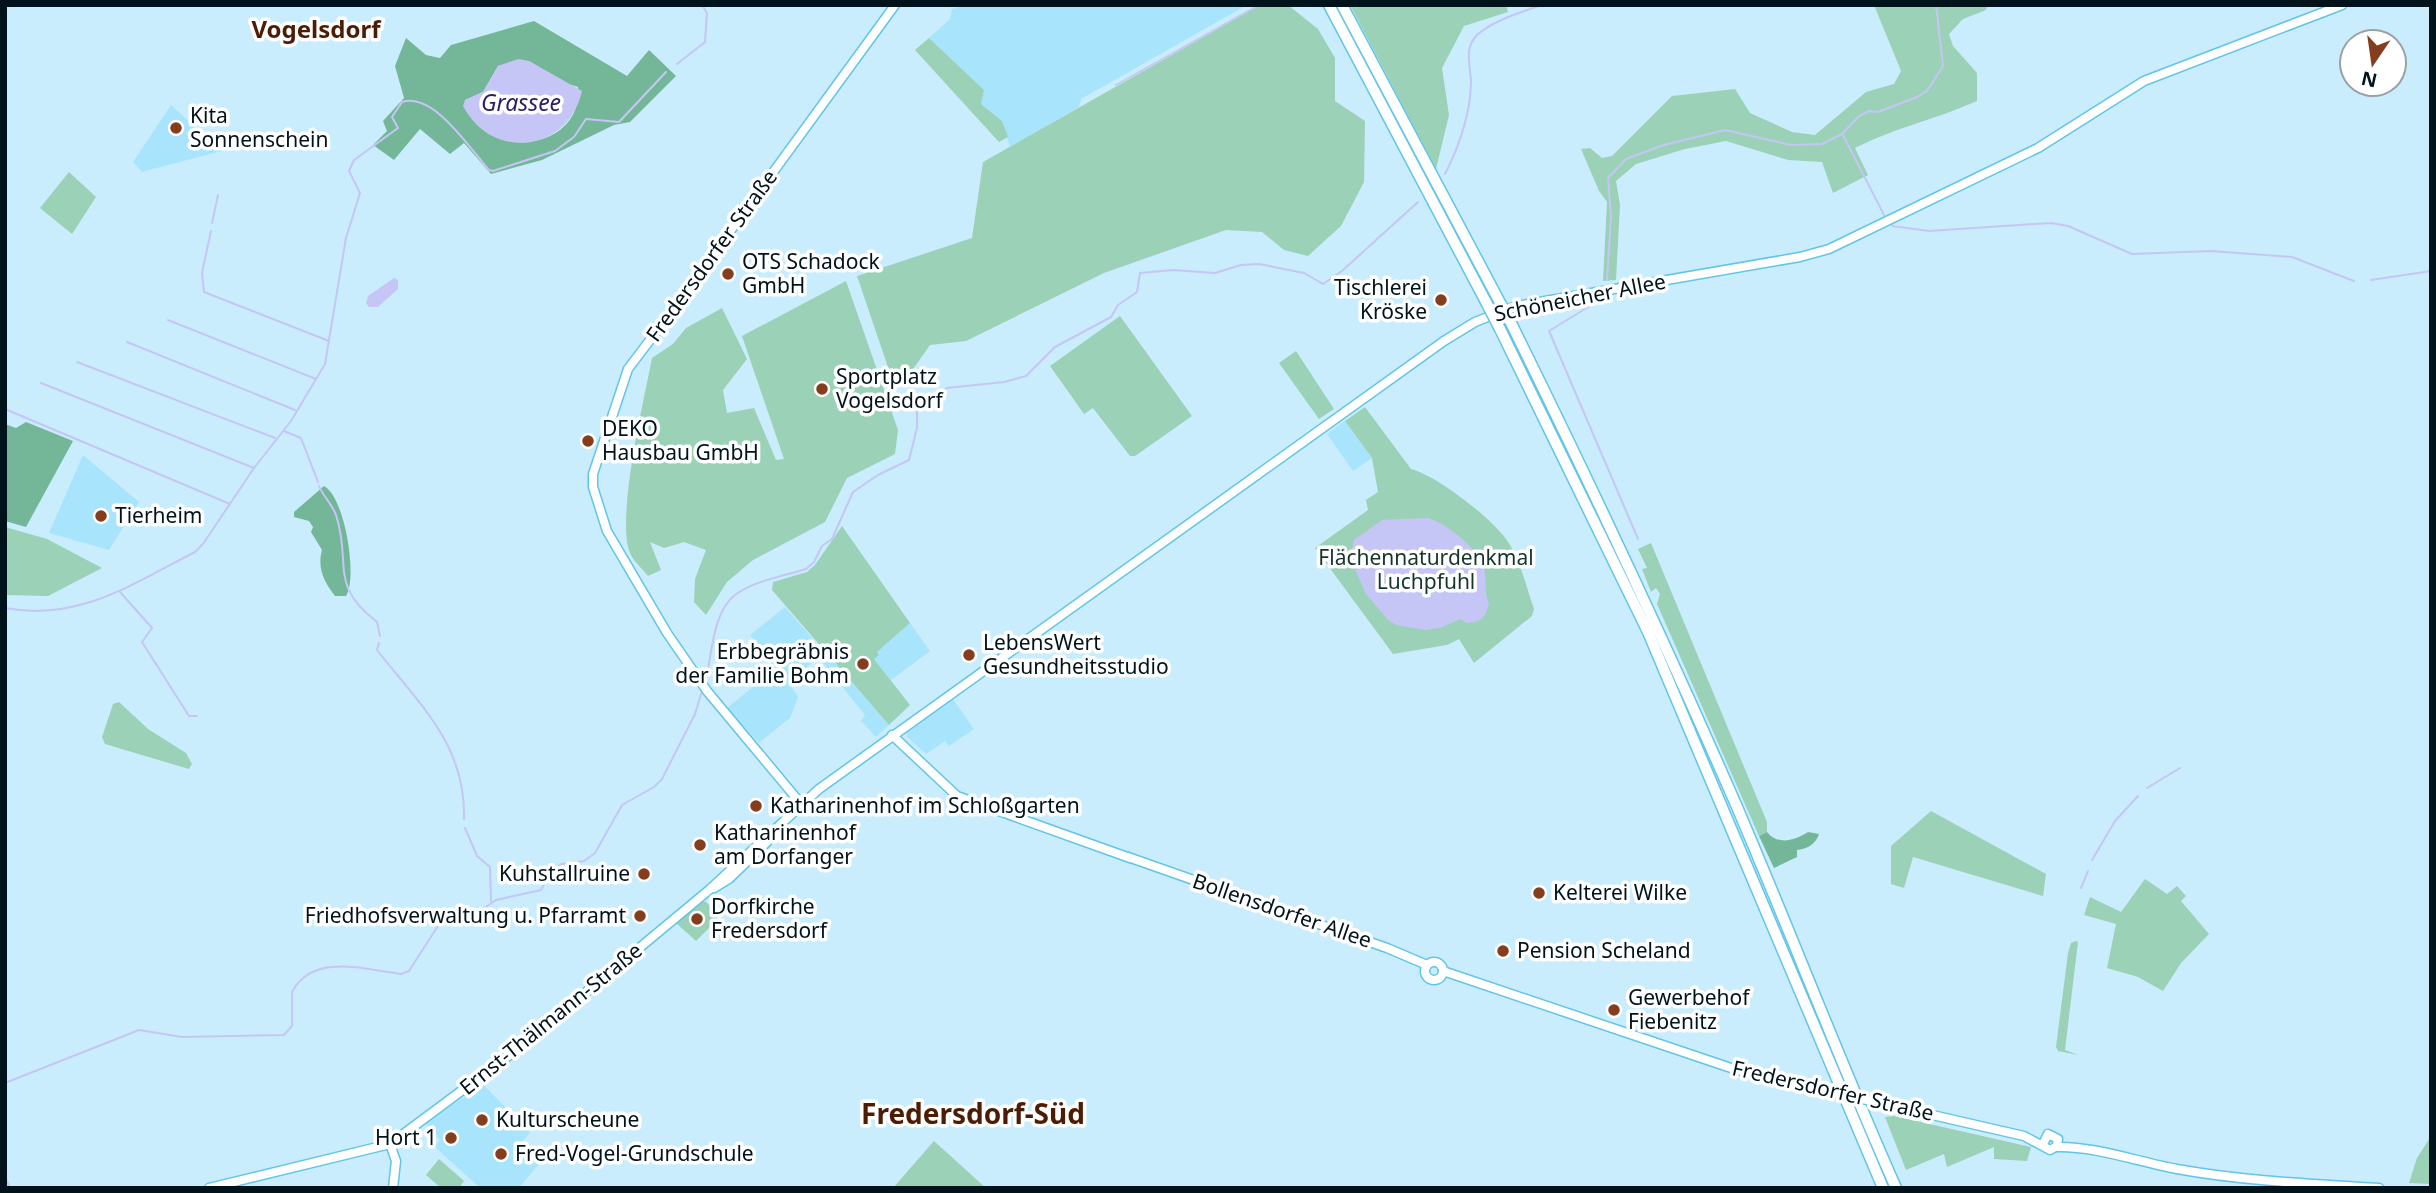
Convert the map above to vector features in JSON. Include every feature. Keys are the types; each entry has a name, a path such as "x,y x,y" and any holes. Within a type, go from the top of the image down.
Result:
{"highway":[{"path":"1329,5 1500,329 1648,632 1883,1188"},
{"path":"1342,5 1511,323 1643,595 1738,809 1841,1064 1896,1188"}],"street":[{"name":"Fredersdorfer Straße","path":"802,804 707,691 667,633 607,531 593,487 593,474 628,369 895,5"},
{"name":"Schöneicher Allee","path":"892,736 1475,322 1516,306 1787,259 1829,249 2028,153 2151,78 2342,5"},
{"name":"Bollensdorfer Allee","path":"892,736 954,794 971,802 1404,956 1425,968 1427,978 1433,981 1439,979 1443,971"},
{"name":"Ernst-Thälmann-Straße","path":"390,1144 495,1068 709,890 802,804 892,736"},
{"name":"Bollensdorfer Allee","path":"1425,968 1437,963 1443,971 1644,1038"},
{"name":"Fredersdorfer Straße","path":"1644,1038 1734,1069 2044,1140"},
{"path":"2052,1134 2057,1144 2050,1150 2044,1140 2052,1134"},
{"path":"209,1188 390,1144 396,1161 393,1188"},
{"path":"2057,1144 2180,1170 2292,1183 2379,1188"}],"shaded area":[{"path":"965,5 1247,5 1081,99 1079,107 1010,147 1002,121 981,104 984,90 929,38 950,19 952,9"},
{"name":"Kita Sonnenschein","path":"171,105 221,151 142,172 133,162"},
{"path":"1345,421 1372,458 1353,471 1327,434"},
{"path":"83,455 139,502 109,550 49,533"},
{"path":"785,607 889,725 876,737 861,721 865,715 818,657 789,683 798,697 790,718 759,743 727,708 758,683 765,685 778,672 750,635"},
{"path":"910,623 930,651 891,680 874,659 879,655 877,652"},
{"path":"953,699 974,729 949,746 945,741 926,754 907,737 907,732"},
{"path":"483,1084 530,1133 520,1144 539,1164 519,1188 480,1188 434,1146 440,1140 425,1123"}],"green space":[{"path":"1260,5 1288,5 1318,29 1335,58 1335,101 1365,121 1364,182 1341,226 1308,256 1284,250 1262,232 1226,230 1104,273 966,341 930,345 911,372 891,376 857,276 972,238 983,162"},
{"path":"1350,5 1506,5 1508,12 1464,26 1442,68 1449,115 1436,169"},
{"path":"1874,5 1987,5 1986,10 1963,19 1949,34 1953,46 1977,73 1977,101 1855,148 1868,175 1833,193 1822,162 1788,160 1726,141 1685,149 1636,164 1616,181 1620,205 1616,280 1603,281 1607,202 1599,191 1581,149 1590,148 1602,158 1612,156 1672,96 1735,89 1750,113 1792,132 1815,135 1866,92 1894,84 1901,71"},
{"path":"534,21 627,76 649,50 676,76 630,122 614,125 542,160 491,174 464,143 450,154 420,129 394,160 373,145 387,131 383,121 404,98 395,66 406,38 426,55 440,58 451,45","holes":["529,61 562,82 578,87 575,109 565,126 548,137 528,142 508,141 489,134 474,120 465,100 483,92 498,66"]},
{"path":"929,38 984,90 981,104 1002,121 1008,137 999,142 915,50"},
{"path":"69,172 96,197 72,234 40,208"},
{"path":"846,281 898,430 895,454 847,478 825,522 753,560 727,582 706,615 694,602 695,579 706,550 684,542 664,548 650,542 661,570 648,576 631,555 627,539 626,516 632,459 652,358 673,344 686,328 722,308 747,359 723,390 727,413 754,408 776,460 784,459 742,336"},
{"path":"1120,316 1192,416 1135,456 1130,456 1093,408 1084,414 1050,366"},
{"path":"1296,351 1334,409 1319,419 1279,363"},
{"name":"Flächennaturdenkmal Luchpfuhl","path":"1365,407 1411,469 1448,488 1488,519 1506,539 1519,563 1534,609 1532,616 1474,663 1459,639 1447,645 1393,654 1315,548 1368,510 1366,500 1378,492 1372,458 1345,421"},
{"path":"26,422 73,441 26,527 5,521 5,424 16,428"},
{"path":"324,486 338,505 347,538 351,573 346,596 335,596 325,580 320,563 322,550 311,532 313,527 309,521 294,517 294,512"},
{"path":"842,526 910,623 877,652 879,655 874,659 910,705 889,725 772,590 773,582 807,572 815,565"},
{"path":"5,527 47,539 102,568 48,596 5,595"},
{"path":"1651,543 1767,822 1767,832 1759,836 1657,604 1660,594 1656,588 1651,592 1642,569 1647,568 1638,549"},
{"path":"119,702 148,729 186,753 192,764 189,769 105,744 102,737 113,704"},
{"path":"1931,811 2046,874 2043,896 1913,857 1904,888 1891,884 1891,846"},
{"path":"1767,832 1781,840 1792,839 1808,832 1819,834 1811,845 1797,850 1797,857 1774,868 1759,836"},
{"path":"2145,879 2167,894 2177,886 2186,896 2181,901 2209,934 2181,963 2163,991 2138,977 2107,968 2116,924 2084,915 2090,897 2121,912"},
{"path":"700,901 706,902 718,913 716,921 696,941 676,923"},
{"path":"2076,941 2065,1050 2078,1055 2058,1051 2056,1047 2068,953 2071,943"},
{"path":"1894,1116 2031,1147 2027,1161 1994,1159 1994,1147 1947,1167 1944,1154 1906,1170 1885,1117"},
{"path":"2431,1136 2431,1184 2409,1183 2417,1158"},
{"path":"934,1141 986,1188 893,1188"},
{"path":"439,1159 464,1181 459,1188 441,1188 426,1175"}],"water":[{"name":"Grassee","path":"518,59 529,61 582,91 574,111 562,127 546,137 528,142 510,142 492,136 476,124 463,106 465,100 483,92 498,66"},
{"path":"394,278 398,280 398,289 378,307 369,307 366,303 368,296"},
{"path":"1428,518 1459,536 1483,565 1489,604 1484,616 1479,620 1466,623 1461,619 1440,628 1425,630 1396,625 1388,620 1366,594 1350,558 1354,540 1382,520"}],"waterway":[{"path":"677,64 705,42 707,13 702,5"},
{"path":"1116,85 1259,5"},
{"path":"1445,174 1466,117 1471,81 1470,45 1477,35 1491,25 1541,5"},
{"path":"1607,280 1611,216 1608,178 1626,159 1664,145 1725,130 1791,145 1822,144 1842,134 1859,116 1869,111 1878,112 1917,97 1927,91 1943,66 1936,5"},
{"path":"5,608 32,611 81,605 126,587 195,552 203,544 254,468 291,421 325,364 346,238 360,193 349,171 354,160 398,128 392,117 402,102 414,101 439,114 489,170 493,171 555,151 574,137 586,119 619,122 666,72"},
{"path":"1843,135 1884,215"},
{"path":"212,223 218,195"},
{"path":"705,682 717,624 727,603 742,590 806,569 814,562 822,546 832,539 853,492 878,475 909,460 917,428 917,410 947,388 1004,382 1026,376 1055,347 1111,317 1118,305 1137,292 1140,273 1173,270 1215,273 1241,265 1259,264 1304,273 1323,284 1342,271 1418,202"},
{"path":"1892,226 1929,231 2051,223 2068,226 2132,254 2211,251 2292,257 2354,281"},
{"path":"211,231 202,273 204,292 329,341"},
{"path":"2371,280 2431,271"},
{"path":"1603,298 1549,331 1638,539"},
{"path":"168,320 316,379"},
{"path":"127,342 295,410"},
{"path":"77,362 275,438"},
{"path":"41,383 254,468"},
{"path":"5,409 230,504"},
{"path":"284,431 301,438 318,482"},
{"path":"319,486 336,515 347,585 362,609 377,622 380,636"},
{"path":"120,592 152,628 142,642 189,716 197,716"},
{"path":"379,643 377,650 424,708 449,748 463,793 464,819"},
{"path":"5,1083 139,1030 182,1037 284,1035 292,1026 292,992 301,980 313,972 341,967 401,974 409,971 443,918 470,918 496,900 541,890 550,873 561,864 584,861 595,853 622,805 654,787 662,779 695,714 702,691"},
{"path":"2147,788 2180,768"},
{"path":"2092,860 2115,821 2138,796"},
{"path":"465,828 477,856 490,867 491,901"},
{"path":"2081,888 2088,871"},
{"path":"5,1177 10,1188"}],"place":[{"name":"Kita Sonnenschein","path":"176,128"},
{"name":"OTS Schadock GmbH","path":"728,274"},
{"name":"Tischlerei Kröske","path":"1441,300"},
{"name":"Sportplatz Vogelsdorf","path":"822,389"},
{"name":"DEKO Hausbau GmbH","path":"588,441"},
{"name":"Tierheim","path":"101,516"},
{"name":"LebensWert Gesundheitsstudio","path":"969,655"},
{"name":"Erbbegräbnis der Familie Bohm","path":"863,664"},
{"name":"Katharinenhof im Schloßgarten","path":"756,806"},
{"name":"Katharinenhof am Dorfanger","path":"700,845"},
{"name":"Kuhstallruine","path":"644,874"},
{"name":"Kelterei Wilke","path":"1539,893"},
{"name":"Friedhofsverwaltung u. Pfarramt","path":"640,916"},
{"name":"Dorfkirche Fredersdorf","path":"697,919"},
{"name":"Pension Scheland","path":"1503,951"},
{"name":"Gewerbehof Fiebenitz","path":"1614,1010"},
{"name":"Kulturscheune","path":"482,1120"},
{"name":"Hort 1","path":"451,1138"},
{"name":"Fred-Vogel-Grundschule","path":"501,1154"}],"district":[{"name":"Vogelsdorf","path":"316,30"},
{"name":"Fredersdorf-Süd","path":"973,1114"}]}
